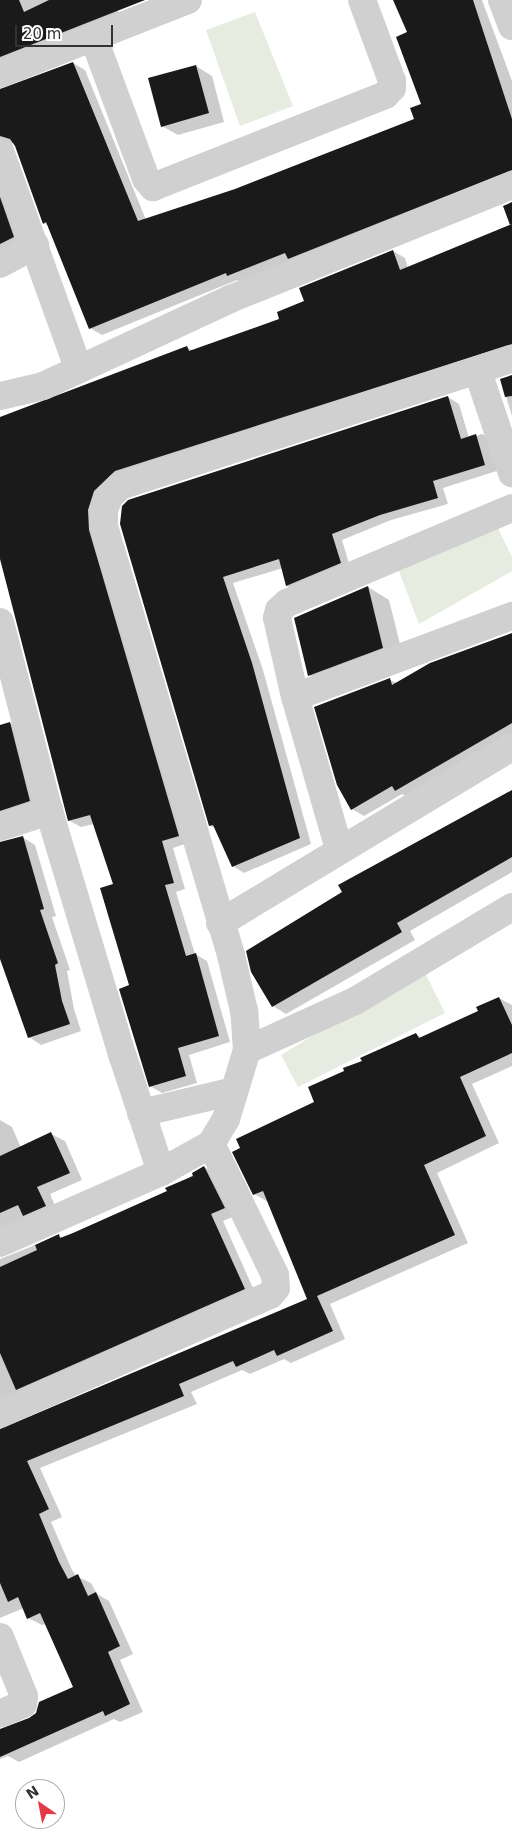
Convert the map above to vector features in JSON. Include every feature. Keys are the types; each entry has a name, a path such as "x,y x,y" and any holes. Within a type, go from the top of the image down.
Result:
{"street":[{"path":"0,74 94,39 188,0"},
{"path":"94,39 146,179 153,187 385,95 392,88 392,81 362,0"},
{"path":"502,0 512,26"},
{"path":"0,151 78,368"},
{"path":"0,396 43,386 230,298 512,185"},
{"path":"0,264 35,245"},
{"path":"0,1243 161,1172 211,1144 226,1119 246,1050 244,1011 104,526 104,510 109,496 120,486 478,372 512,359"},
{"path":"478,372 512,473"},
{"path":"339,849 295,697 277,618 279,610 287,603 512,508"},
{"path":"295,697 512,616"},
{"path":"0,622 4,658 49,811 161,1172"},
{"path":"220,923 339,849 512,747"},
{"path":"0,827 49,811"},
{"path":"246,1050 355,1001 512,907"},
{"path":"142,1112 234,1091"},
{"path":"0,1414 270,1295 276,1288 275,1275 211,1144"},
{"path":"0,1636 24,1696 23,1704 0,1714"}],"shaded area":[{"path":"255,12 293,106 240,126 206,30"},
{"path":"494,520 512,557 512,571 419,624 397,566"},
{"path":"423,969 445,1013 298,1087 281,1055"}],"building":[{"path":"0,0 19,0 24,12 49,0 145,0 0,57"},
{"path":"393,0 473,0 512,119 512,170 288,259 285,253 227,276 226,273 89,329 46,222 43,224 15,146 10,139 0,136 0,89 73,62 138,221 235,189 414,119 410,108 421,104 396,37 407,32"},
{"path":"196,65 209,113 161,127 148,78"},
{"path":"0,197 14,237 0,244"},
{"path":"512,202 512,224 510,225 503,206"},
{"path":"512,224 512,344 115,471 94,491 88,510 89,530 179,836 162,841 174,883 165,885 186,956 196,953 219,1036 178,1048 186,1076 149,1087 119,989 129,985 100,888 113,884 90,815 68,821 0,559 0,417 187,346 189,351 279,319 277,312 304,301 299,288 393,250 400,270"},
{"path":"512,375 512,396 505,397 500,379"},
{"path":"448,396 461,439 476,434 485,465 433,481 438,498 380,515 332,534 341,563 286,586 279,559 223,577 252,663 300,838 232,867 213,825 209,826 120,524 122,506 128,500"},
{"path":"368,586 383,648 308,676 294,618"},
{"path":"512,633 512,723 395,791 392,786 351,810 337,785 314,707 390,678 392,685 430,663"},
{"path":"10,722 30,801 0,811 0,725"},
{"path":"512,790 512,857 397,923 402,932 272,1007 251,972 246,951 342,892 338,885"},
{"path":"23,836 44,909 40,910 58,963 55,965 62,1001 70,1024 28,1038 0,959 0,842"},
{"path":"499,997 512,1025 512,1053 460,1077 486,1136 424,1165 455,1235 317,1296 333,1331 277,1356 274,1350 236,1367 233,1361 179,1384 184,1396 27,1461 49,1509 39,1514 59,1562 68,1579 78,1574 88,1596 96,1592 120,1646 108,1652 130,1704 105,1716 103,1711 0,1757 0,1729 29,1718 36,1713 39,1702 73,1687 40,1613 27,1619 18,1597 8,1602 0,1583 0,1429 307,1299 263,1191 253,1195 232,1152 240,1148 236,1139 314,1102 308,1087 344,1071 343,1068 362,1061 360,1058 416,1033 419,1038 478,1011 476,1007"},
{"path":"51,1132 70,1173 37,1187 46,1206 23,1216 18,1205 0,1213 0,1156"},
{"path":"204,1166 225,1208 211,1214 245,1289 16,1390 0,1353 0,1267 37,1250 35,1245 59,1234 60,1238 73,1233 167,1191 165,1188 193,1176 192,1173"}]}
